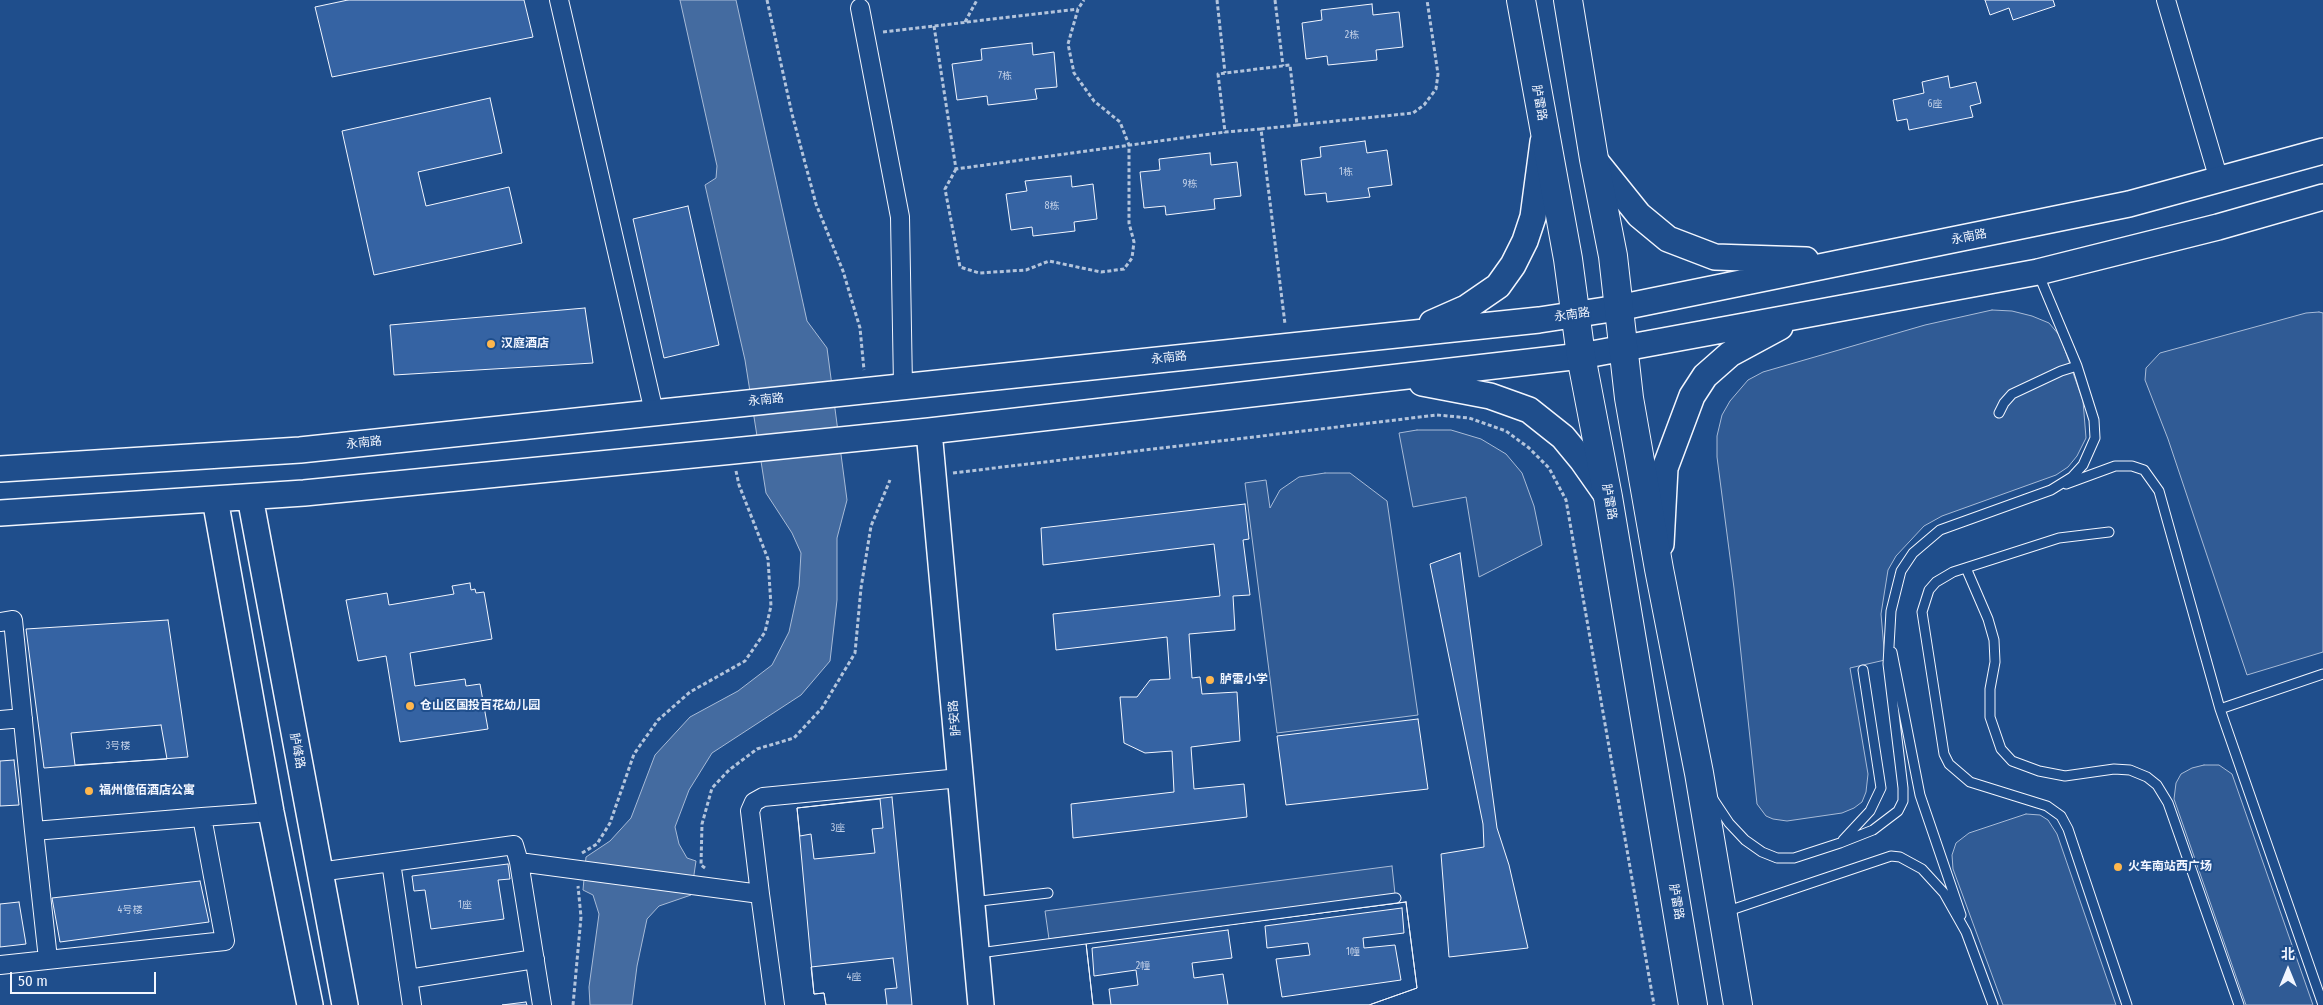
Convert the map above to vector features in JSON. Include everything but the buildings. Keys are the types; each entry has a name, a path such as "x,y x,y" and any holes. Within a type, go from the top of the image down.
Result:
{"main road":[{"name":"胪雷路","path":"1521,0 1545,132 1581,356 1608,497 1693,1005"},
{"path":"1568,0 1594,159 1613,256 1629,398 1659,569 1699,773 1738,1005"},
{"path":"1411,332 1466,308 1498,286 1513,265 1525,241 1533,217 1545,132"},
{"name":"永南路","path":"0,469 300,450 1575,314 1618,308 2129,204 2323,151"},
{"path":"1594,159 1639,215 1668,239 1715,256 1844,262"},
{"path":"0,513 250,497 874,437 1581,356 2038,272 2218,227 2323,197"},
{"path":"1659,569 1665,468 1692,396 1705,376 1730,354 1763,335 1808,314"},
{"path":"1384,379 1439,385 1490,396 1529,410 1563,437 1608,497"},
{"name":"胪安路","path":"929,431 981,1005"},
{"name":"胪峰路","path":"250,497 345,1005"},
{"path":"215,499 271,812 310,1005"}],"street":[{"path":"559,0 654,412"},
{"path":"2166,0 2219,180"},
{"path":"860,8 900,217 903,386"},
{"path":"0,622 13,620 48,959"},
{"path":"0,720 23,718"},
{"path":"775,1005 750,811 754,802 763,797 960,778"},
{"path":"34,831 271,812"},
{"path":"0,965 225,941 202,817"},
{"path":"319,872 514,845 519,862 542,1005"},
{"path":"391,862 412,1005"},
{"path":"519,862 760,894"},
{"path":"408,980 535,959"}],"lane":[{"path":"2038,272 2077,366 2094,420 2095,438 2083,465 2072,477 2051,490"},
{"path":"2000,413 2004,403 2012,394 2061,371 2077,366"},
{"path":"1699,773 1729,823 1745,840 1762,852 1777,858 1794,858 1840,843 1873,830 1888,820 1898,811 1903,801 1888,664 1891,644 1891,611 1901,570 1913,553 1926,539 1940,530 2115,466 2132,466 2144,470 2152,480 2166,512 2220,709 2323,1005"},
{"path":"2109,532 2059,538 1953,572 1936,582 1925,598 1922,612 1944,754 1949,764 1970,782 2047,806 2061,816 2068,829 2127,1005"},
{"path":"1966,568 1988,619 1994,640 1995,662 1990,689 1990,710 1995,734 2001,749 2012,761 2039,771 2065,776 2130,770 2147,777 2157,785 2168,803 2239,1005"},
{"path":"1891,644 1920,795 1966,932 1993,1005"},
{"path":"1840,843 1870,811 1881,788 1863,670"},
{"path":"2220,709 2323,674"},
{"path":"1722,913 1891,856 1900,857 1922,869 1932,878 1944,893 1966,932"},
{"path":"972,902 1048,893"},
{"path":"976,953 1396,898"}],"path":[{"path":"767,0 792,114 816,204 843,272 860,328 866,390"},
{"path":"965,22 977,0"},
{"path":"934,26 956,169 945,189 960,267 980,273 1026,270 1049,261 1101,272 1124,269 1132,258 1134,242 1129,223 1129,145 1120,122 1094,101 1074,73 1068,44 1078,9 1084,0"},
{"path":"1217,0 1225,73"},
{"path":"1275,0 1283,66"},
{"path":"956,169 1225,132 1413,113 1424,105 1436,89 1438,74 1427,0"},
{"path":"865,34 1078,9"},
{"path":"1225,132 1218,74 1290,65 1297,125"},
{"path":"1261,128 1286,325"},
{"path":"933,476 1437,415 1469,418 1506,430 1529,448 1549,468 1566,500 1654,1005"},
{"path":"597,844 610,823 634,754 658,720 690,692 746,661 765,632 771,606 768,559 739,485 733,451"},
{"path":"701,853 702,824 712,788 757,749 794,738 822,708 855,653 871,526 890,480"},
{"path":"573,1005 580,905"}],"shaded area":[{"path":"680,0 736,0 807,321 827,348 847,500 837,538 837,600 830,661 801,695 712,753 689,790 675,827 679,844 687,858 696,861 691,895 659,906 647,919 637,966 632,1005 590,1005 589,987 599,914 593,895 583,890 586,857 610,841 631,818 655,755 690,717 738,691 772,665 789,632 799,586 801,553 792,533 766,493 745,360 705,185 716,178 717,166"},
{"path":"1992,310 2012,311 2032,316 2049,323 2060,336 2083,401 2086,438 2077,456 2068,467 2056,475 1942,516 1924,526 1896,556 1888,570 1881,614 1885,660 1850,668 1868,774 1866,792 1862,802 1842,813 1787,821 1766,816 1757,804 1734,588 1717,457 1717,436 1722,415 1730,401 1748,380 1763,372 1925,325"},
{"path":"2306,313 2323,313 2323,652 2247,675 2168,439 2145,380 2146,368 2160,353"},
{"path":"1417,430 1451,430 1481,439 1506,454 1522,473 1534,506 1542,545 1479,577 1466,497 1413,507 1399,433"},
{"path":"1325,473 1350,473 1387,501 1418,715 1277,733 1245,483 1266,480 1270,508 1280,490 1299,477"},
{"path":"2204,765 2219,765 2232,774 2313,1005 2246,1005 2174,799 2176,783 2181,774 2192,768"},
{"path":"2026,814 2040,815 2048,820 2057,834 2116,1005 2003,1005 1953,869 1952,855 1956,843 1969,833"},
{"path":"1392,866 1395,894 1049,939 1045,911"}],"place":[{"name":"汉庭酒店","path":"491,344"},
{"name":"胪雷小学","path":"1210,680"},
{"name":"仓山区国投百花幼儿园","path":"410,706"},
{"name":"福州億佰酒店公寓","path":"89,791"},
{"name":"火车南站西广场","path":"2118,867"}]}
